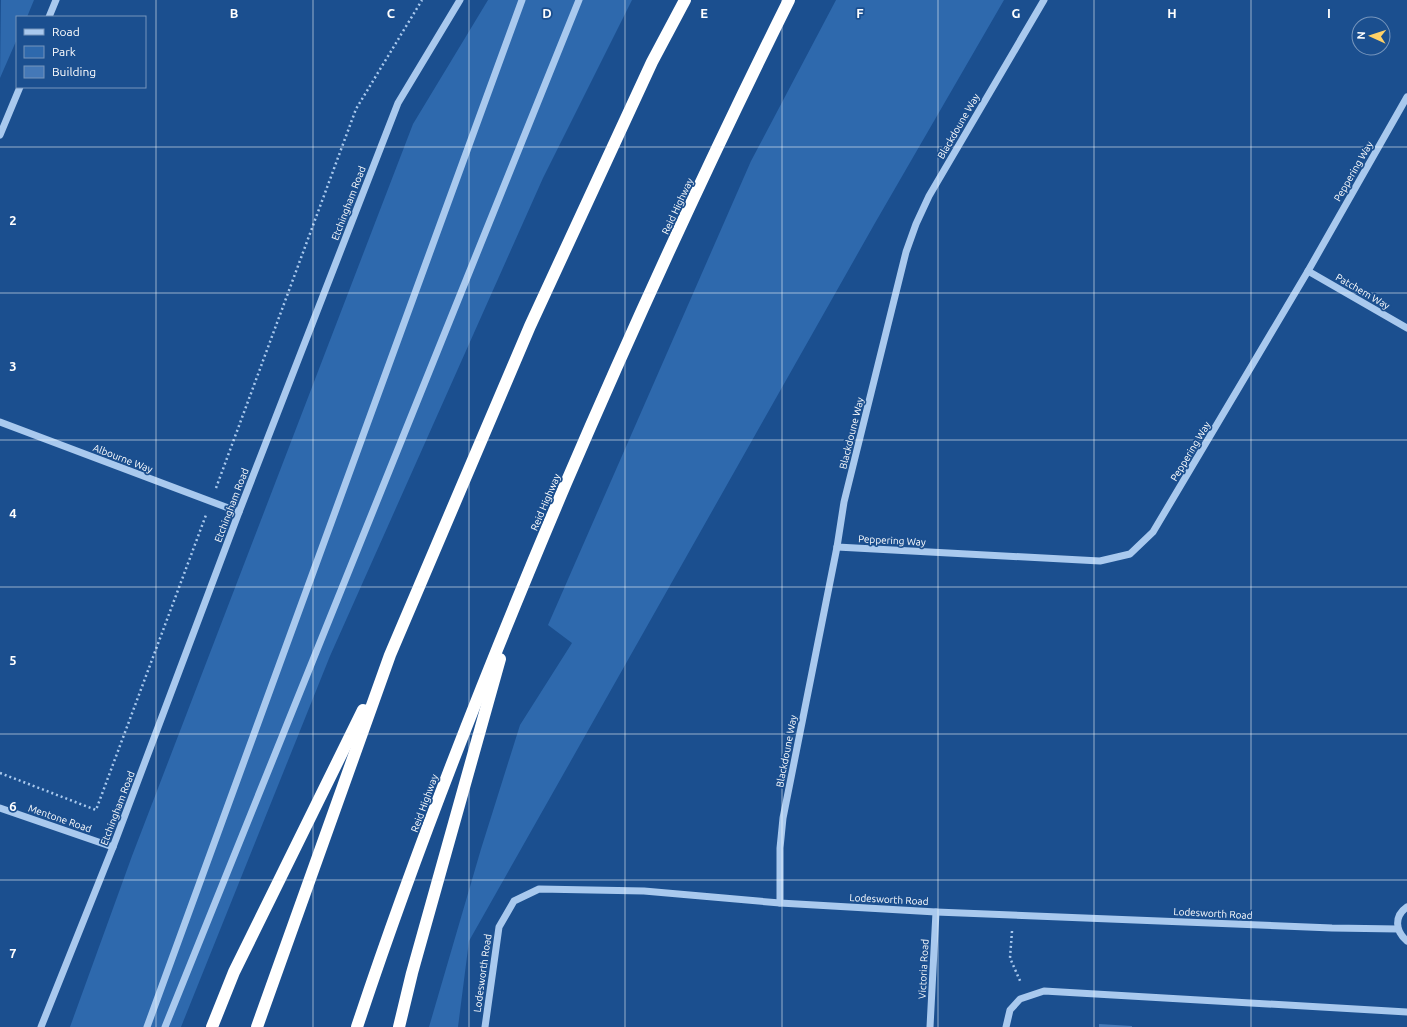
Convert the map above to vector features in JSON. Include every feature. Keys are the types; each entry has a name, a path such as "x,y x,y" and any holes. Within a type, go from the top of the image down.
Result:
{"highway":[{"path":"212,1027 234,972 390,655 530,326 652,62 684,0"},
{"name":"Reid Highway","path":"357,1027 442,786 518,596 618,362 739,102 789,0"},
{"path":"399,1027 414,965 518,596"},
{"path":"257,1027 390,655"}],"street":[{"path":"49,16 56,0"},
{"name":"Etchingham Road","path":"41,1027 113,847 239,512 398,103 460,0"},
{"path":"147,1027 522,0"},
{"path":"165,1027 579,0"},
{"name":"Blackdoune Way","path":"780,903 780,848 783,818 848,487 906,252 916,224 929,196 1044,0"},
{"path":"0,135 20,88"},
{"name":"Peppering Way","path":"837,547 1100,561 1130,554 1154,532 1308,271 1407,97"},
{"name":"Patchem Way","path":"1308,271 1407,328"},
{"name":"Albourne Way","path":"0,422 239,512"},
{"name":"Mentone Road","path":"0,808 113,847"},
{"name":"Lodesworth Road","path":"485,1027 499,927 514,901 539,889 644,891 780,903 936,912 1332,928 1398,928"},
{"path":"1407,906 1400,913 1398,921 1398,928 1401,935 1407,941"},
{"name":"Victoria Road","path":"930,1027 936,912"},
{"path":"1006,1027 1010,1010 1020,999 1044,990 1407,1012"}],"path":[{"path":"0,773 96,810 356,109 422,0"},
{"path":"1013,914 1010,958 1027,997"}],"green space":[{"path":"1,0 34,0 27,16 16,16 16,41 0,78"},
{"path":"488,0 632,0 543,178 330,656 181,1027 70,1027 132,856 413,124"},
{"path":"836,0 1004,0 875,223 469,941 458,1027 429,1027 481,849 520,725 572,643 548,625 751,161"}],"building":[{"path":"1099,1024 1132,1026 1132,1027 1099,1027"}]}
